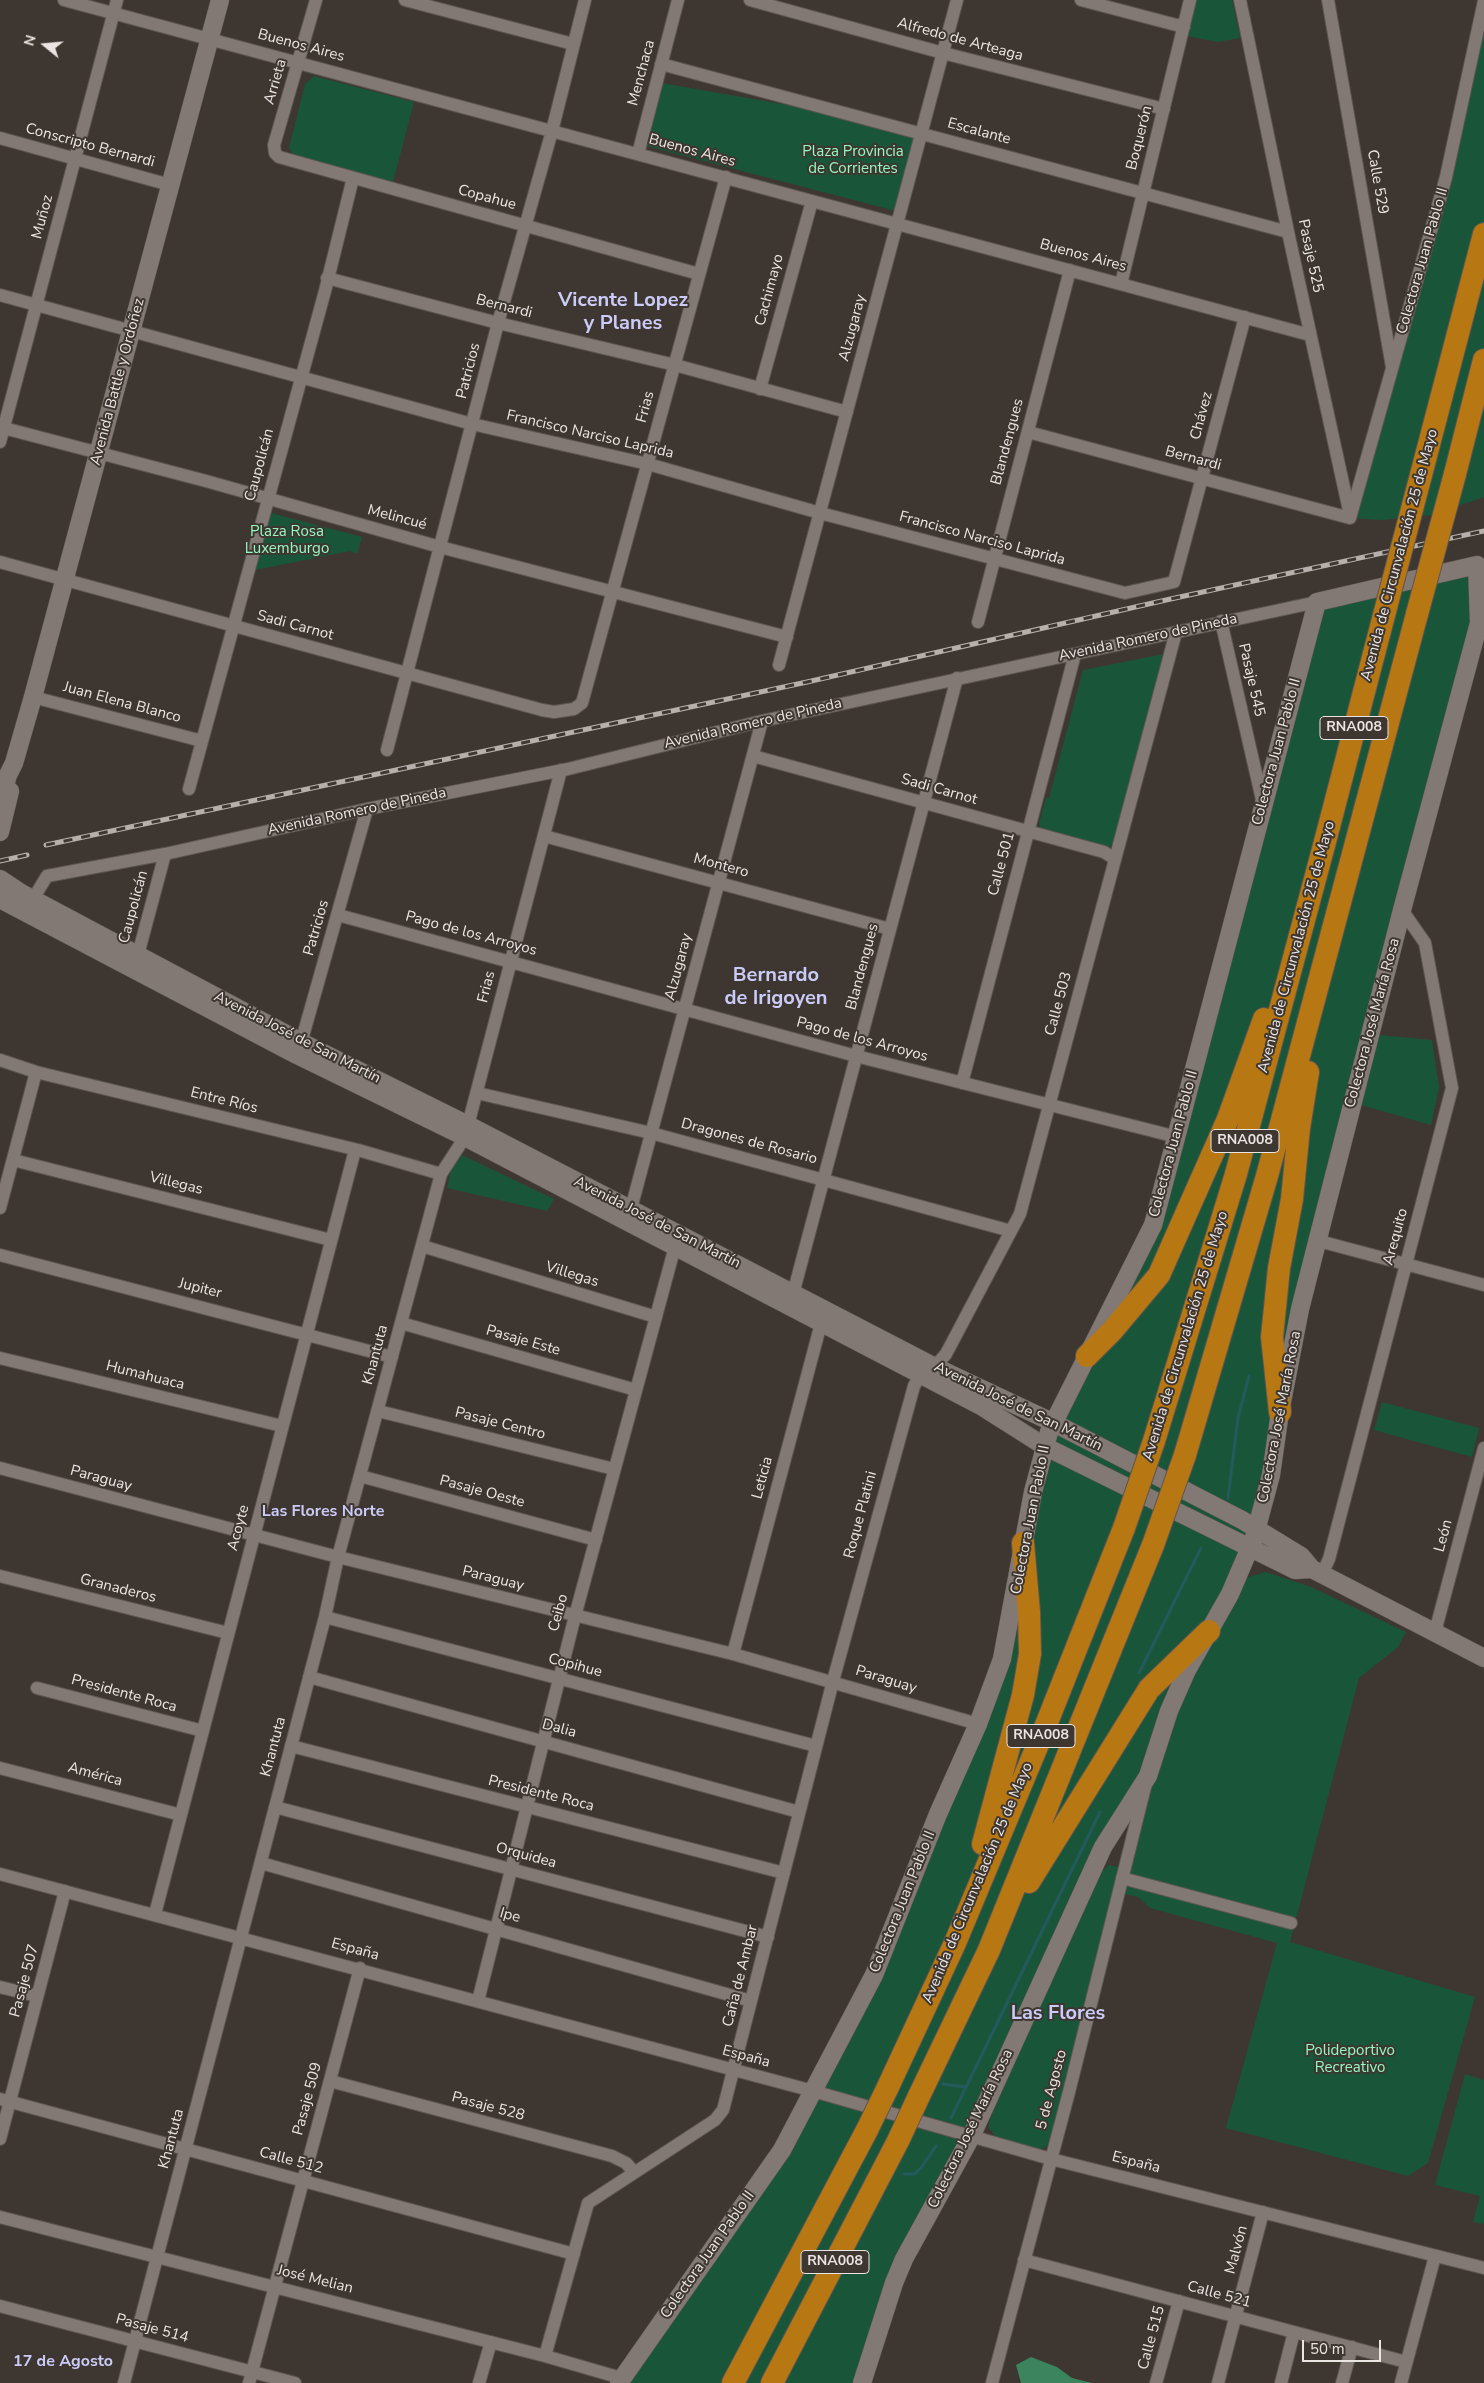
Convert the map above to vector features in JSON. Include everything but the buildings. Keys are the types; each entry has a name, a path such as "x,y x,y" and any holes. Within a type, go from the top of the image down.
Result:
{"highway":[{"name":"Avenida de Circunvalación 25 de Mayo","path":"734,2381 867,2130 955,1943 1046,1725 1124,1528 1154,1441 1236,1174 1484,234"},
{"name":"Avenida de Circunvalación 25 de Mayo","path":"772,2383 898,2141 989,1950 1153,1545 1185,1455 1267,1176 1484,360"},
{"name":"RNA008","path":"1087,1356 1159,1275 1177,1237 1231,1110 1326,838"},
{"path":"1280,1412 1272,1338 1280,1268 1292,1199 1299,1128 1325,960"},
{"path":"955,1943 1023,1695 1030,1646 1023,1544"},
{"path":"989,1950 1050,1845 1149,1689 1209,1631"}],"main road":[{"name":"Avenida Battle y Ordoñez","path":"0,801 14,763 33,697 220,0"},
{"name":"Avenida Romero de Pineda","path":"1317,602 1480,563"},
{"name":"Colectora José María Rosa","path":"862,2383 886,2306 904,2259 970,2137 1103,1847 1148,1776 1169,1712 1187,1670 1230,1594 1257,1529 1271,1475 1280,1412 1300,1309 1319,1241 1402,910 1479,623 1480,563"},
{"name":"Colectora Juan Pablo II","path":"620,2381 782,2150 874,1975 938,1814 978,1724 1002,1659 1016,1592 1023,1544 1044,1446 1153,1225 1317,602"},
{"name":"Avenida Battle y Ordoñez","path":"0,832 13,777 14,763"},
{"name":"Avenida José de San Martín","path":"0,879 136,962"},
{"name":"Avenida José de San Martín","path":"0,899 136,962 299,1049 466,1131 823,1317 926,1371 1044,1446 1295,1570 1317,1572"},
{"name":"Avenida José de San Martín","path":"677,1241 793,1294 823,1317"},
{"name":"Avenida José de San Martín","path":"926,1371 1054,1423 1257,1529 1301,1556 1317,1572 1484,1658"}],"street":[{"name":"Buenos Aires","path":"64,0 1310,334"},
{"name":"Muñoz","path":"0,442 2,428 76,160 117,0"},
{"name":"Arrieta","path":"274,144 316,0"},
{"path":"405,0 573,44"},
{"name":"Patricios","path":"387,750 498,323 552,131 585,0"},
{"name":"Menchaca","path":"638,154 678,0"},
{"name":"Alfredo de Arteaga","path":"750,0 943,53 1164,109"},
{"name":"Alzugaray","path":"779,665 957,0"},
{"path":"1082,0 1184,28"},
{"name":"Boquerón","path":"1121,284 1190,0"},
{"name":"Pasaje 525","path":"1240,0 1350,518"},
{"name":"Calle 529","path":"1328,0 1393,370"},
{"name":"Colectora Juan Pablo II","path":"1350,518 1446,177 1484,1"},
{"name":"Escalante","path":"661,64 1288,232"},
{"name":"Conscripto Bernardi","path":"0,138 170,185"},
{"name":"Copahue","path":"274,144 275,153 287,161 699,274"},
{"name":"Frias","path":"582,703 726,177"},
{"name":"Caupolicán","path":"189,789 328,278 353,178"},
{"name":"Cachimayo","path":"760,389 812,200"},
{"name":"Blandengues","path":"978,622 1070,270"},
{"name":"Bernardi","path":"328,278 498,323 675,365 847,412"},
{"name":"Francisco Narciso Laprida","path":"0,295 472,424 648,464 994,559 1126,593 1174,582"},
{"name":"Chávez","path":"1174,582 1245,317"},
{"name":"Melincué","path":"2,428 98,452 440,547 612,590 787,637"},
{"name":"Bernardi","path":"1028,432 1350,518"},
{"name":"Sadi Carnot","path":"0,562 542,710 554,712 574,709 582,703"},
{"name":"Avenida Romero de Pineda","path":"33,899 47,876 165,854 367,809 561,770 762,721 1221,621 1317,602"},
{"name":"Pasaje 545","path":"1221,621 1263,804"},
{"path":"1479,623 1484,646"},
{"name":"Calle 503","path":"926,1371 946,1354 1020,1214 1176,632"},
{"name":"Calle 501","path":"962,1082 1075,654"},
{"name":"Blandengues","path":"793,1294 957,678"},
{"name":"Juan Elena Blanco","path":"33,697 202,741"},
{"name":"Alzugaray","path":"629,1216 762,721"},
{"name":"Sadi Carnot","path":"753,756 1104,852 1115,859"},
{"name":"Frias","path":"466,1131 561,770"},
{"name":"Patricios","path":"299,1049 367,809"},
{"name":"Montero","path":"544,836 890,928"},
{"name":"Caupolicán","path":"136,962 165,854"},
{"name":"Arequito","path":"1317,1572 1329,1559 1452,1088 1425,943 1402,910"},
{"name":"Pago de los Arroyos","path":"338,915 856,1056 1177,1138"},
{"name":"Entre Ríos","path":"0,1060 36,1072 354,1150 441,1174"},
{"path":"0,1208 36,1072"},
{"name":"Dragones de Rosario","path":"476,1093 651,1133 823,1178 1011,1231"},
{"name":"Khantuta","path":"124,2383 325,1617 338,1558 441,1174 466,1131"},
{"name":"Acoyte","path":"155,1914 354,1150"},
{"name":"Villegas","path":"13,1160 331,1240"},
{"name":"Ceibo","path":"478,2001 575,1616 677,1241"},
{"path":"1319,1241 1484,1285"},
{"name":"Villegas","path":"422,1246 656,1317"},
{"name":"Jupiter","path":"0,1255 307,1333 392,1357"},
{"name":"Leticia","path":"733,1654 823,1317"},
{"name":"Pasaje Este","path":"401,1323 636,1390"},
{"name":"Humahuaca","path":"0,1358 282,1426"},
{"name":"Roque Platini","path":"833,1681 914,1386 926,1371"},
{"name":"Pasaje Centro","path":"378,1411 614,1469"},
{"name":"León","path":"1435,1632 1484,1448"},
{"name":"Paraguay","path":"0,1468 338,1558 733,1654 833,1681 978,1724"},
{"name":"Pasaje Oeste","path":"360,1476 596,1540"},
{"name":"Granaderos","path":"0,1576 228,1633"},
{"name":"Copihue","path":"325,1617 816,1746"},
{"name":"Dalia","path":"309,1677 799,1812"},
{"name":"Caña de Ambar","path":"545,2356 588,2203 720,2115 768,1937 833,1681"},
{"name":"Presidente Roca","path":"37,1688 203,1731"},
{"name":"Presidente Roca","path":"291,1746 784,1873"},
{"name":"América","path":"0,1768 181,1815"},
{"name":"5 de Agosto","path":"992,2383 1148,1776"},
{"name":"Orquidea","path":"275,1807 768,1937"},
{"name":"Ipe","path":"261,1863 751,2001"},
{"name":"España","path":"0,1874 360,1968 733,2071 813,2091 1051,2159 1484,2268"},
{"path":"1122,1878 1291,1923"},
{"name":"Pasaje 507","path":"0,2139 5,2101 37,1996 65,1891"},
{"name":"Pasaje 509","path":"250,2377 360,1968"},
{"path":"0,1987 37,1996"},
{"name":"Pasaje 528","path":"330,2082 612,2156 626,2162 634,2172"},
{"name":"Calle 512","path":"5,2101 574,2254"},
{"name":"Malvón","path":"1218,2383 1264,2212"},
{"name":"José Melian","path":"0,2217 545,2356 620,2381"},
{"path":"1401,2383 1435,2256"},
{"name":"Calle 521","path":"1024,2260 1406,2362"},
{"name":"Calle 515","path":"1156,2383 1179,2301"},
{"name":"Pasaje 514","path":"0,2306 136,2341 250,2377 295,2383"},
{"path":"1280,2383 1294,2332"},
{"path":"479,2383 490,2342"},
{"path":"1342,2383 1352,2347"}],"green space":[{"path":"1196,0 1232,0 1240,38 1218,42 1187,36"},
{"path":"1484,1 1484,497 1432,515 1382,520 1350,518 1393,370"},
{"path":"314,76 414,102 393,182 294,157 289,148 305,84"},
{"name":"Plaza Provincia de Corrientes","path":"662,83 804,108 917,137 896,211 646,146"},
{"name":"Plaza Rosa Luxemburgo","path":"271,513 362,537 357,554 350,551 255,570"},
{"path":"1477,565 1479,623 1350,1113 1271,1475 1157,1746 904,2259 862,2383 619,2383 822,2074 978,1724 1044,1446 1153,1225 1317,602"},
{"path":"1164,654 1113,843 1109,848 1041,830 1039,823 1046,798 1049,798 1083,670"},
{"path":"1379,1035 1432,1040 1439,1087 1431,1125 1361,1105"},
{"path":"462,1155 554,1199 547,1211 447,1188 451,1170"},
{"path":"1382,1402 1479,1428 1472,1457 1374,1430"},
{"name":"Polideportivo Recreativo","path":"1266,1572 1311,1587 1406,1632 1398,1647 1359,1678 1290,1942 1475,1997 1428,2163 1408,2176 1226,2128 1277,1943 1150,1908 1138,1897 1125,1894 1157,1763 1180,1697 1241,1586 1248,1577"},
{"path":"1109,1865 1118,1867 1120,1872 1049,2144 1041,2150 996,2137 989,2128 989,2122 996,2104 1101,1872"},
{"path":"1465,2074 1484,2080 1484,2224 1473,2222 1480,2196 1435,2185"},
{"path":"1031,2357 1057,2367 1072,2378 1092,2383 1021,2383 1016,2365"}],"waterway":[{"path":"1228,1498 1238,1418 1249,1376"},
{"path":"1139,1673 1201,1548"},
{"path":"951,2118 1100,1812"},
{"path":"943,2084 965,2087"},
{"path":"904,2174 914,2174 921,2168 936,2146"}],"railway":[{"path":"46,845 807,682 1166,600 1484,531"},
{"path":"0,861 27,855"}],"district":[{"name":"Vicente Lopez y Planes","path":"623,312"},
{"name":"Bernardo de Irigoyen","path":"776,988"},
{"name":"Las Flores Norte","path":"323,1512"},
{"name":"Las Flores","path":"1058,2014"},
{"name":"17 de Agosto","path":"63,2362"}]}
